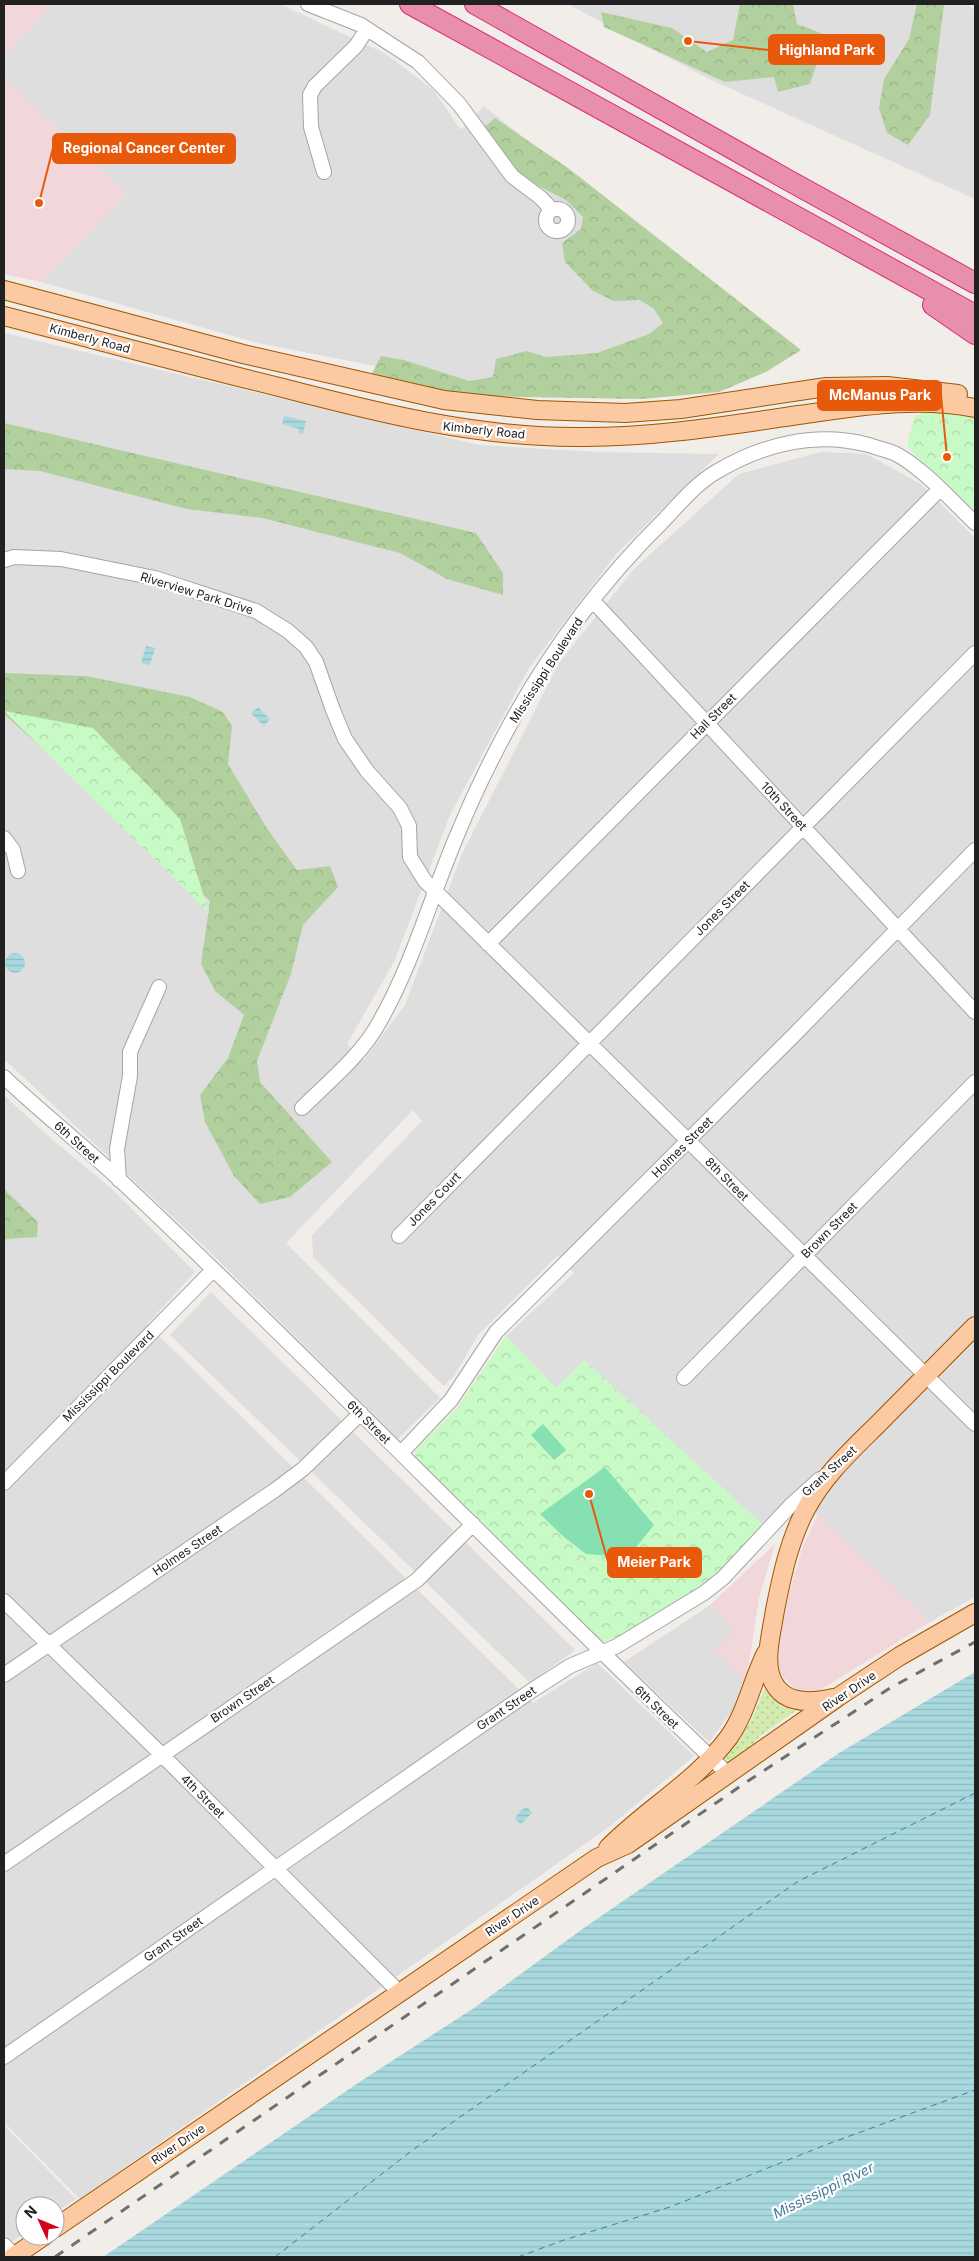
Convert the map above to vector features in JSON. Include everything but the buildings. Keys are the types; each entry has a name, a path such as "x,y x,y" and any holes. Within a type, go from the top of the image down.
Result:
{"highway":[{"path":"410,4 532,73 975,315"},
{"path":"475,4 970,279"},
{"path":"892,269 927,301 975,334"}],"main road":[{"name":"Kimberly Road","path":"4,290 243,354 444,400 537,410 625,413 681,409 826,387 887,386 975,397"},
{"name":"Kimberly Road","path":"4,316 392,416 493,433 576,437 635,436 710,428 880,404 912,402 954,404 975,408"},
{"name":"Grant Street","path":"857,1445 975,1326"},
{"path":"838,1697 813,1702 801,1702 782,1694 776,1687 769,1671 770,1646 782,1573 791,1542 806,1509 828,1474 857,1445"},
{"name":"River Drive","path":"65,2221 597,1858 628,1844 838,1697 900,1656 975,1613"},
{"path":"597,1858 623,1832 696,1773 729,1736 746,1706 770,1646"},
{"path":"10,2253 24,2246"}],"street":[{"path":"308,4 367,29 418,62 459,104 512,176 541,198 552,210"},
{"path":"324,172 312,127 310,95 315,86 356,46 367,29"},
{"name":"Mississippi Boulevard","path":"302,1108 359,1051 379,1024 414,951 461,826 495,752 519,708 592,600 634,550 714,473 748,456 779,444 817,438 849,440 895,453 915,467 975,523"},
{"name":"Hall Street","path":"488,944 706,722 939,490"},
{"name":"Riverview Park Drive","path":"4,560 14,557 61,559 155,578 256,611 288,631 306,647 316,662 332,710 345,738 367,771 400,808 409,826 410,857 425,881 436,892"},
{"name":"10th Street","path":"592,600 975,1012"},
{"name":"Jones Street","path":"470,1163 975,653"},
{"path":"4,838 12,850 18,870"},
{"name":"Holmes Street","path":"401,1453 451,1400 496,1332 975,850"},
{"name":"8th Street","path":"436,892 975,1424"},
{"path":"119,1180 117,1149 130,1076 130,1052 159,986"},
{"name":"6th Street","path":"4,1077 119,1180 213,1270 600,1651 728,1774"},
{"name":"Brown Street","path":"684,1378 975,1082"},
{"name":"Jones Court","path":"399,1236 470,1163"},
{"name":"Mississippi Boulevard","path":"4,1483 213,1270"},
{"name":"Holmes Street","path":"4,1675 275,1490 303,1469 361,1414"},
{"name":"Grant Street","path":"4,2058 531,1691 570,1666 600,1651 617,1646 704,1593 723,1578 791,1506 857,1445"},
{"name":"Brown Street","path":"4,1864 161,1754 417,1580 473,1524"},
{"name":"4th Street","path":"4,1601 161,1754 399,1992"}],"shaded area":[{"path":"4,4 53,4 4,56"},
{"path":"53,4 280,4 386,54 433,90 461,130 484,106 785,346 518,394 258,343 41,282 127,194 4,78 4,56"},
{"path":"568,4 968,4 975,11 975,199 705,77"},
{"path":"4,78 127,194 41,282 4,274"},
{"path":"4,333 479,445 598,452 719,454 617,553 529,668 450,815 394,962 347,1044 364,1060 405,1005 462,854 559,663 634,569 739,474 821,452 866,454 921,484 975,538 975,1597 930,1622 794,1492 766,1528 584,1360 556,1388 506,1336 574,1273 558,1255 478,1335 454,1376 444,1386 313,1257 312,1235 422,1121 413,1110 286,1243 440,1398 398,1439 207,1249 4,1059"},
{"path":"4,1095 49,1137 112,1189 195,1272 147,1324 533,1703 597,1663 694,1756 609,1827 80,2199 4,2122"},
{"path":"211,1292 575,1650 530,1683 170,1335"},
{"path":"818,1514 930,1622 815,1693 796,1690 774,1668 786,1603 803,1546"},
{"path":"775,1544 759,1598 746,1682 714,1651 735,1629 710,1605"},
{"path":"710,1605 735,1629 746,1682 733,1710 709,1742 624,1662"},
{"path":"4,2125 76,2199 65,2206 65,2196 15,2196 15,2240 4,2247"}],"green space":[{"path":"740,4 793,4 797,24 826,35 810,84 778,92 774,77 725,82 604,27 601,12 672,28 707,52 733,40"},
{"path":"917,4 944,4 930,115 908,145 887,133 879,108 884,79 909,39"},
{"path":"495,118 568,168 801,350 766,372 719,392 641,399 471,396 371,375 381,356 404,360 469,381 493,377 496,359 527,351 546,357 597,353 649,334 663,323 654,309 640,300 614,301 593,291 565,262 562,243 581,229 583,217 566,200 535,184 507,163 482,129"},
{"path":"926,411 975,416 975,511 907,447 914,417"},
{"path":"4,423 476,533 503,573 503,595 447,579 400,553 262,518 187,509 40,471 4,469"},
{"path":"4,673 86,676 190,697 223,712 232,726 228,764 266,827 297,870 330,866 338,887 303,925 291,974 257,1061 260,1082 332,1162 290,1197 260,1204 234,1176 205,1122 200,1095 228,1058 244,1015 215,991 201,964 210,901 4,714"},
{"path":"4,711 93,728 180,819 209,913"},
{"path":"4,1189 38,1222 37,1237 7,1239 4,1241"},
{"path":"506,1336 556,1388 584,1360 766,1528 731,1564 687,1597 627,1633 599,1641 415,1460 415,1451 457,1408"},
{"path":"543,1424 566,1450 554,1460 531,1435"},
{"path":"605,1467 654,1525 633,1551 613,1556 586,1554 564,1537 540,1514"},
{"path":"767,1683 801,1707 759,1737 744,1755 726,1765 723,1762 751,1721"}],"water":[{"path":"284,416 306,421 303,434 299,433 299,429 282,424"},
{"path":"146,646 155,648 150,665 141,663"},
{"path":"258,707 270,719 264,726 251,713"},
{"path":"15,953 22,956 25,963 22,970 15,973 8,970 5,963 8,956"},
{"name":"Mississippi River","path":"975,1672 975,2257 103,2257 361,2081 474,2008 588,1925 839,1753"},
{"path":"527,1807 532,1813 521,1824 515,1819 520,1811"}],"ferry route":[{"path":"275,2257 410,2152 797,1882 975,1793"},
{"path":"518,2257 564,2240 670,2207 828,2144 975,2090"}],"railway":[{"path":"55,2257 748,1781 890,1688 975,1642"}],"place":[{"name":"Highland Park","path":"688,41"},
{"name":"Regional Cancer Center","path":"39,203"},
{"name":"McManus Park","path":"947,457"},
{"name":"Meier Park","path":"589,1494"}]}
